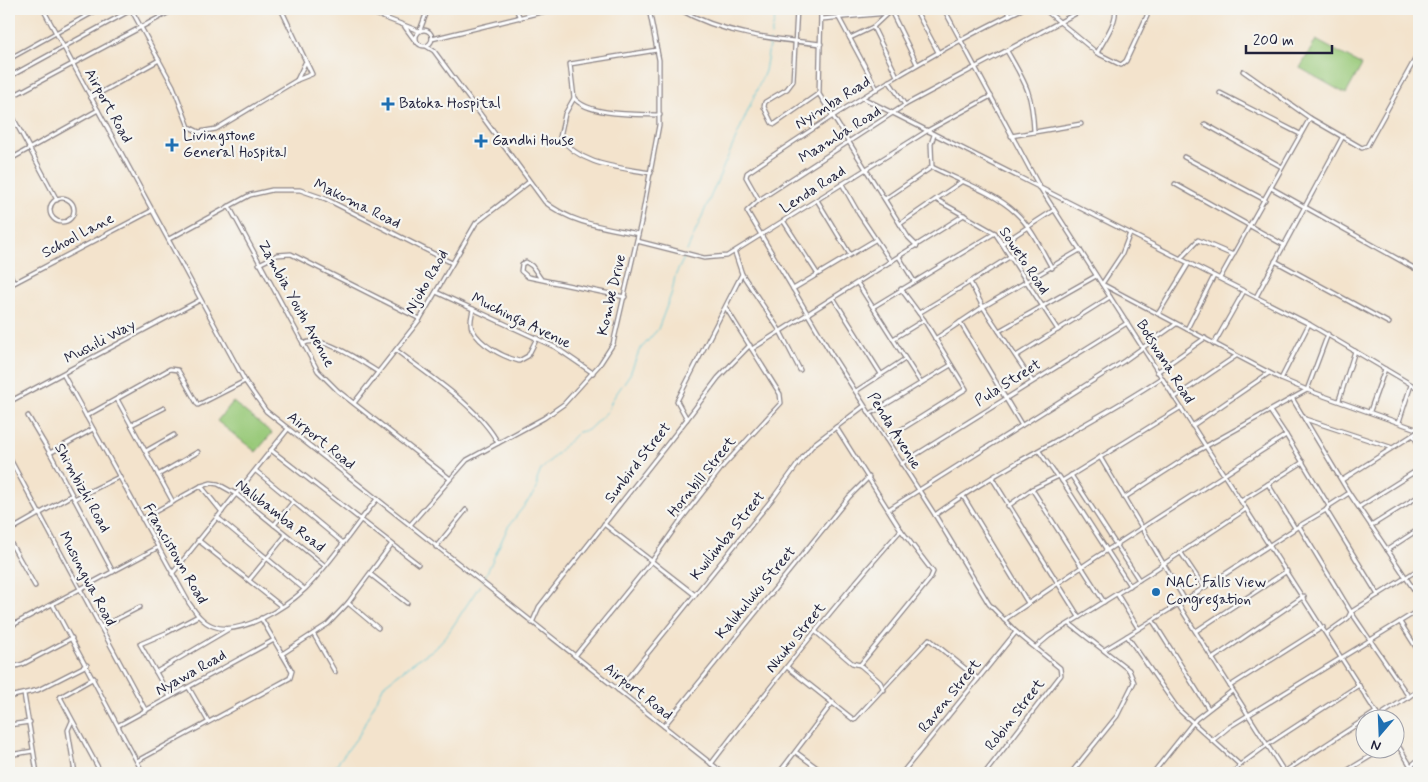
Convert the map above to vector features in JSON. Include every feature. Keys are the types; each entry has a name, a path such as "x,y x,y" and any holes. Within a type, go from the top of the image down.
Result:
{"street":[{"name":"Airport Road","path":"43,9 169,239 200,300 245,380 266,411 723,773"},
{"path":"9,59 99,9"},
{"path":"9,77 131,9 173,86 185,120 192,130 199,132 216,128 297,80 312,74 305,63 281,9"},
{"path":"9,98 175,9"},
{"path":"362,9 375,12 404,26 429,31"},
{"path":"417,42 416,35 425,20 428,9"},
{"path":"516,9 520,18"},
{"path":"426,46 432,40 554,9"},
{"name":"Kombe Drive","path":"410,525 449,478 467,460 557,410 593,373 613,344 637,241 660,115 657,50 649,9"},
{"path":"679,9 721,27 768,38 821,44"},
{"path":"797,9 793,81 787,88 765,102 764,106 769,118 775,124 818,94"},
{"path":"821,9 818,94 900,224 916,246"},
{"path":"822,19 890,13 900,9"},
{"path":"915,9 938,52"},
{"name":"Botswana Road","path":"944,9 1039,186 1205,447 1304,596 1375,710"},
{"path":"1007,9 1010,14"},
{"name":"Nyimba Road","path":"759,200 746,177 747,173 917,64 1022,9"},
{"path":"1044,9 1097,53 1117,64 1123,64 1148,9"},
{"name":"Maamba Road","path":"759,200 896,113 905,105 1084,9"},
{"path":"1097,53 1113,22 1115,9"},
{"path":"850,38 873,27 890,13"},
{"path":"890,13 917,64"},
{"path":"839,18 877,89"},
{"path":"425,20 434,51"},
{"path":"404,26 417,42 434,51 545,202 559,213 580,222 638,234"},
{"path":"873,27 897,76"},
{"path":"650,173 593,162 565,144 560,137 562,124 574,98 570,64 657,50"},
{"path":"1007,51 1030,93 1034,131"},
{"path":"1242,70 1310,118 1359,148 1367,146 1419,52"},
{"path":"91,98 159,60"},
{"path":"297,80 305,63"},
{"path":"890,81 905,105"},
{"path":"1220,93 1300,134"},
{"name":"Lenda Road","path":"637,241 704,258 719,258 735,253 927,131 991,96"},
{"path":"574,98 582,106 595,111 660,115"},
{"path":"862,98 896,113 934,135 1039,186 1309,324 1419,388"},
{"path":"9,110 57,200"},
{"path":"9,160 98,110"},
{"path":"1220,278 1310,118"},
{"path":"1011,136 1081,124"},
{"path":"1205,124 1282,166"},
{"path":"932,167 931,144 934,135"},
{"path":"1256,297 1342,138"},
{"path":"1184,157 1265,200"},
{"path":"932,167 1007,206 1028,227 1052,268"},
{"path":"885,199 932,167"},
{"name":"Njoko Raod","path":"354,403 420,319 476,223 529,182"},
{"path":"900,224 961,182"},
{"path":"842,184 874,240 891,262"},
{"path":"1175,184 1284,245"},
{"path":"1271,188 1414,268"},
{"name":"Makoma Road","path":"169,239 259,192 290,190 311,192 452,263"},
{"path":"64,198 71,202 74,213 70,219 59,221 53,216 51,209 57,200 64,198"},
{"path":"759,200 747,213 761,237"},
{"path":"817,200 849,253"},
{"name":"Soweto Road","path":"937,200 995,233 1058,330"},
{"name":"Zambia Youth Avenue","path":"229,206 318,371 354,403 449,478"},
{"name":"School Lane","path":"9,272 14,283 153,210"},
{"path":"1003,243 1054,210"},
{"path":"687,419 718,378 751,347 780,332 834,299 964,215"},
{"path":"784,222 817,273"},
{"path":"873,308 914,281 995,233"},
{"path":"1130,233 1122,254 1102,284 1281,379 1419,431"},
{"name":"Penda Avenue","path":"761,237 981,592 1016,632"},
{"path":"793,289 849,253 874,240"},
{"path":"1181,258 1198,240 1233,255"},
{"path":"935,339 983,307 1080,250"},
{"path":"735,253 742,274 780,332 800,370"},
{"path":"259,264 277,255 291,254 420,319"},
{"path":"919,313 1011,256"},
{"path":"899,257 914,281"},
{"path":"1275,261 1389,324"},
{"path":"540,279 532,266 526,262 522,264 521,271 525,275 540,279 624,297"},
{"path":"1158,314 1189,263"},
{"name":"Sunbird Street","path":"532,623 539,607 687,419 677,401 742,274"},
{"path":"999,331 1096,276"},
{"path":"1187,329 1214,276"},
{"path":"970,282 983,307 1032,381"},
{"path":"858,284 921,384"},
{"path":"886,440 966,390 924,320 901,289"},
{"path":"1214,344 1244,291"},
{"name":"Muchinga Avenue","path":"436,292 537,338 593,373"},
{"path":"1016,356 1110,297"},
{"path":"834,299 881,374"},
{"name":"Mushili Way","path":"9,402 200,300"},
{"name":"Hornbill Street","path":"574,656 652,562 680,521 723,466 781,403 780,394 726,308"},
{"path":"473,309 472,330 492,348 508,358 519,361 528,356 537,338"},
{"path":"893,339 924,320"},
{"path":"960,322 1021,424"},
{"name":"Pula Street","path":"901,464 1127,323"},
{"path":"889,509 1021,424 1124,361 1141,347 1176,324"},
{"path":"1281,379 1309,324"},
{"path":"1124,498 1205,447 1218,442 1307,390 1328,334"},
{"path":"1158,372 1205,338"},
{"path":"303,344 311,341 323,342 378,372"},
{"path":"396,350 474,412 491,430 498,443"},
{"path":"1339,400 1355,350"},
{"path":"1174,398 1236,356"},
{"path":"856,392 905,359"},
{"path":"870,414 951,365"},
{"path":"86,416 174,368 180,372 198,405 245,380"},
{"path":"1370,411 1385,369"},
{"path":"1192,426 1270,373"},
{"name":"Francistown Road","path":"63,374 157,548 198,616 214,627 229,629"},
{"path":"935,515 992,478 1120,405 1161,378"},
{"path":"1399,422 1411,385"},
{"path":"1292,398 1349,493 1419,597"},
{"path":"117,399 173,502"},
{"name":"Kwilimba Street","path":"618,690 696,595 803,457 836,427 864,406"},
{"path":"131,425 164,408"},
{"path":"1062,481 1180,408"},
{"path":"1270,411 1329,506"},
{"name":"Shimbizhi Road","path":"28,416 50,453 113,572"},
{"path":"1305,419 1391,448"},
{"path":"836,427 901,530 932,569 933,575 860,665"},
{"path":"50,453 93,429"},
{"path":"172,574 288,429"},
{"path":"1342,480 1419,431"},
{"path":"146,451 174,435"},
{"path":"1004,620 1057,583 1286,435"},
{"path":"1413,435 1419,445"},
{"path":"271,450 391,545 418,564"},
{"path":"1039,451 1056,476 1062,481 1130,586"},
{"path":"158,476 198,452"},
{"name":"Musungwa Road","path":"9,457 146,711"},
{"path":"1100,457 1185,600"},
{"path":"1241,501 1303,462"},
{"path":"1359,507 1419,469"},
{"path":"256,471 342,542"},
{"path":"1071,475 1139,580"},
{"path":"1008,506 1032,489 1056,476"},
{"path":"9,531 73,497 119,477"},
{"name":"Kalukuluku Street","path":"664,726 849,497 869,478"},
{"path":"992,478 1079,617"},
{"name":"Nalubamba Road","path":"202,486 218,484 236,494 324,566"},
{"path":"1268,484 1295,528"},
{"path":"142,519 202,486 222,512"},
{"path":"1032,489 1104,602"},
{"path":"1104,650 1185,600 1269,544 1326,510 1349,493"},
{"path":"963,496 1028,603"},
{"path":"1371,526 1419,496"},
{"path":"156,672 229,629 261,618 282,606 304,589 376,499"},
{"path":"274,525 293,502"},
{"path":"1036,647 1079,617 1181,553 1246,508"},
{"path":"436,547 466,510"},
{"path":"1326,510 1378,595"},
{"path":"217,517 304,589"},
{"path":"604,524 696,595"},
{"path":"1299,526 1351,612 1409,697"},
{"path":"1387,550 1419,529"},
{"name":"Nkuku Street","path":"711,764 787,667 901,530"},
{"path":"250,579 286,535"},
{"path":"9,540 35,586"},
{"path":"198,540 282,606"},
{"path":"282,654 314,635 328,624 348,603 391,545"},
{"path":"9,628 157,548"},
{"path":"1181,553 1204,586"},
{"path":"1327,633 1348,618 1351,612 1419,569"},
{"path":"1196,631 1287,571"},
{"path":"370,574 407,603"},
{"path":"1117,594 1138,628"},
{"path":"1212,659 1304,596"},
{"path":"348,603 378,628"},
{"path":"53,604 143,773"},
{"path":"1178,604 1284,772 1356,725"},
{"path":"101,627 140,607"},
{"path":"1212,741 1229,727 1419,610"},
{"path":"170,697 140,644 198,616"},
{"path":"137,761 290,678 292,671 261,618"},
{"path":"1152,620 1208,708"},
{"path":"1400,622 1419,652"},
{"path":"1070,624 1129,670 1134,682 1117,716 1071,773"},
{"path":"1230,686 1323,627"},
{"path":"816,632 852,663 860,665 880,682 884,690"},
{"name":"Robin Street","path":"985,773 1062,673 1060,668 1016,632"},
{"name":"Raven Street","path":"902,773 1016,632"},
{"path":"314,635 335,672"},
{"path":"1127,636 1168,698 1212,741 1240,765"},
{"path":"9,668 23,664 72,638"},
{"path":"787,667 854,720 867,704 884,690 929,639 978,680"},
{"name":"Nyawa Road","path":"119,725 274,640"},
{"path":"9,697 38,690 86,665"},
{"path":"94,678 60,697 99,773"},
{"path":"1233,773 1240,765 1267,745 1359,685"},
{"path":"189,688 208,722"},
{"path":"1391,710 1419,690"},
{"path":"1153,773 1193,723 1208,708 1232,691"},
{"path":"24,694 37,773"},
{"path":"779,773 797,753 833,702"},
{"path":"72,721 68,730 75,773"},
{"path":"9,726 30,722"},
{"path":"9,755 33,751"},
{"path":"797,753 824,773"},
{"path":"1406,758 1415,773"},
{"path":"1403,773 1419,758"},
{"path":"1343,773 1365,760"}],"green space":[{"path":"1316,40 1362,65 1346,94 1300,68"},
{"path":"233,402 272,433 256,452 217,421"}],"waterway":[{"path":"771,36 777,9"},
{"path":"687,251 765,71 770,41"},
{"path":"483,581 508,527 537,489 537,480 541,470 578,432 588,430 608,411 612,400 630,374 639,351 658,329 672,292 675,276 685,256"},
{"path":"330,773 359,735 384,685 434,649 447,635 480,585"}],"place":[{"name":"Batoka Hospital","path":"388,104"},
{"name":"Gandhi House","path":"481,141"},
{"name":"Livingstone General Hospital","path":"172,145"},
{"name":"NAC: Falls View Congregation","path":"1156,592"}]}
